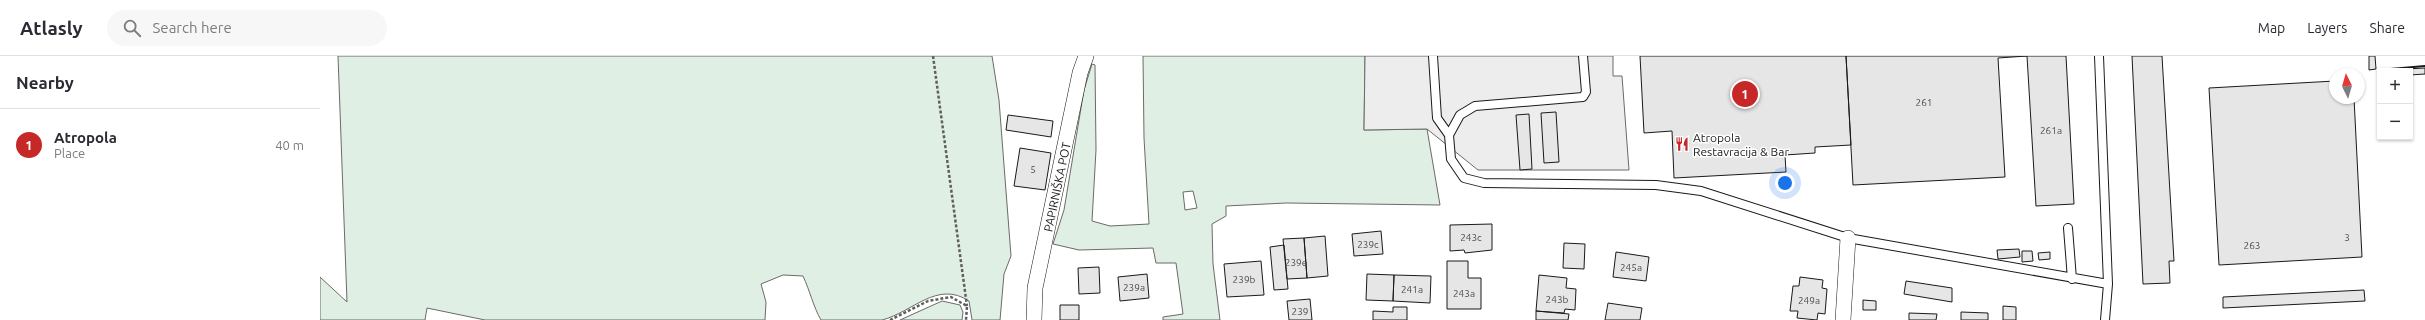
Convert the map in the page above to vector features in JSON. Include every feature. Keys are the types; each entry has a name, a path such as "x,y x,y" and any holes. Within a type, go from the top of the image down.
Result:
{"street":[{"name":"PAPIRNIŠKA POT","path":"1034,320 1035,288 1080,73 1086,56"},
{"path":"1843,320 1848,238"}],"lane":[{"path":"1433,56 1437,118 1449,135 1451,159 1464,178 1484,183 1656,185 1701,191 1848,238 2072,279 2108,284"},
{"path":"1449,135 1460,115 1475,106 1583,97 1586,92 1582,56"},
{"path":"2099,56 2108,284 2105,320"},
{"path":"2068,228 2072,279"}],"path":[{"path":"933,56 966,306 966,320"},
{"path":"890,320 928,301 951,297 966,306"}],"green space":[{"path":"338,56 992,56 999,100 1011,256 1004,274 1000,320 972,320 969,301 957,295 946,294 925,300 882,320 821,320 803,276 783,275 761,284 766,302 765,320 485,320 427,308 425,320 320,320 320,277 347,302"},
{"path":"1143,56 1365,56 1364,130 1427,129 1440,205 1286,203 1226,206 1226,216 1212,224 1213,264 1220,320 1163,320 1163,317 1183,314 1176,263 1156,263 1153,248 1079,250 1053,244 1064,210 1084,90 1092,64 1095,65 1096,150 1092,221 1110,226 1149,224 1144,138","holes":["1193,191 1197,208 1185,210 1183,192"]},
{"path":"942,301 960,305 963,312 962,320 900,320"}],"shaded area":[{"path":"1365,56 1613,56 1613,76 1622,76 1629,170 1478,170 1427,129 1364,130"}],"building":[{"path":"1640,56 1846,56 1851,145 1815,147 1815,153 1785,155 1786,172 1674,178 1672,131 1644,133"},
{"path":"1846,56 2027,56 1998,58 2005,177 1853,185"},
{"path":"2027,56 2066,56 2074,204 2036,206"},
{"path":"2132,56 2162,56 2174,261 2169,261 2170,283 2143,284"},
{"path":"2369,56 2375,56 2376,69 2369,70"},
{"path":"2425,68 2425,74 2413,75 2413,69"},
{"path":"2329,81 2329,104 2354,104 2362,257 2219,265 2209,88"},
{"path":"1556,112 1559,162 1544,163 1541,113"},
{"path":"1529,114 1532,169 1520,170 1516,115"},
{"path":"1008,115 1053,121 1051,137 1006,130"},
{"path":"1020,148 1051,153 1045,190 1014,186"},
{"path":"1492,224 1492,250 1465,253 1464,250 1450,251 1450,225"},
{"path":"1381,231 1383,254 1354,256 1352,234"},
{"path":"1325,236 1328,276 1307,278 1304,238"},
{"path":"1304,238 1307,278 1287,279 1283,239"},
{"path":"1564,243 1585,244 1584,269 1563,268"},
{"path":"1284,245 1288,289 1274,290 1270,247"},
{"path":"2019,249 2020,257 1998,259 1997,250"},
{"path":"2022,251 2032,251 2033,261 2022,262"},
{"path":"1616,252 1649,257 1646,281 1613,277"},
{"path":"2050,252 2050,259 2039,260 2038,253"},
{"path":"1261,261 1264,295 1227,297 1224,264"},
{"path":"1447,261 1468,261 1468,278 1481,278 1481,309 1447,309"},
{"path":"1099,267 1100,293 1079,294 1078,268"},
{"path":"1147,274 1149,298 1120,301 1118,277"},
{"path":"1367,274 1394,275 1393,301 1366,300"},
{"path":"1394,275 1431,276 1430,303 1393,301"},
{"path":"1539,275 1567,278 1566,288 1576,289 1575,310 1565,309 1564,313 1536,311"},
{"path":"1800,277 1823,280 1822,288 1827,289 1825,314 1818,313 1817,320 1797,318 1798,311 1790,311 1793,286 1799,286"},
{"path":"1906,281 1952,288 1952,302 1904,294"},
{"path":"2364,290 2365,301 2223,308 2223,297"},
{"path":"1310,299 1312,320 1289,320 1287,301"},
{"path":"1863,300 1876,301 1876,310 1863,310"},
{"path":"1608,303 1642,308 1640,320 1605,320"},
{"path":"1060,305 1079,305 1079,320 1060,320"},
{"path":"2003,306 2016,307 2016,320 2003,320"},
{"path":"1393,307 1407,307 1407,320 1373,320 1373,311 1393,312"},
{"path":"1536,311 1569,314 1568,320 1536,320"},
{"path":"1961,312 1988,313 1988,320 1961,320"},
{"path":"1909,313 1937,314 1936,320 1909,320"}],"wall":[{"path":"2402,68 2425,66"}],"place":[{"name":"Atropola","path":"1745,94"},
{"name":"Atropola Restavracija & Bar","path":"1682,144"}]}
